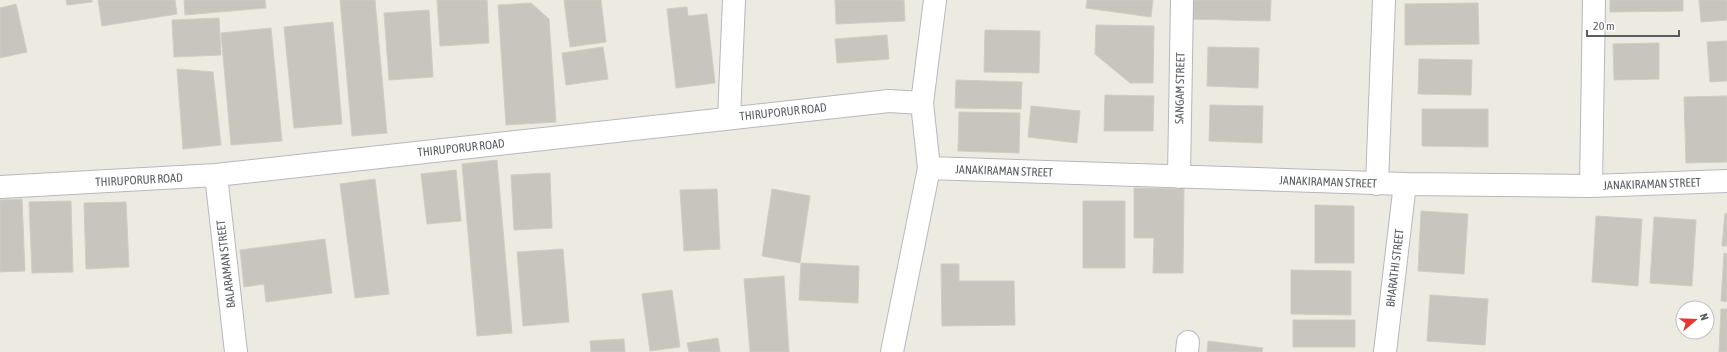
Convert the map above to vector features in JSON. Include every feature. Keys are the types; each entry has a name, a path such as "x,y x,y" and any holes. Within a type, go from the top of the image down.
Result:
{"street":[{"path":"730,118 734,0"},
{"path":"892,352 929,168 922,103 935,0"},
{"name":"SANGAM STREET","path":"1178,177 1182,0"},
{"path":"1377,184 1384,0"},
{"path":"1591,186 1594,0"},
{"name":"THIRUPORUR ROAD","path":"0,187 216,175 889,101 922,103"},
{"name":"JANAKIRAMAN STREET","path":"929,168 1377,184 1591,186 1727,181"},
{"name":"BALARAMAN STREET","path":"216,175 236,352"},
{"name":"BHARATHI STREET","path":"1385,352 1405,184"}],"building":[{"path":"66,0 92,0 92,2 67,5"},
{"path":"98,0 175,0 177,14 102,26"},
{"path":"184,0 265,0 266,8 185,15"},
{"path":"340,0 375,0 387,133 352,136"},
{"path":"437,0 487,0 489,43 440,46"},
{"path":"564,0 601,0 606,42 570,47"},
{"path":"835,0 904,0 905,21 836,24"},
{"path":"1087,0 1153,0 1151,17 1086,8"},
{"path":"1188,0 1271,0 1270,21 1188,19"},
{"path":"1610,0 1683,0 1683,11 1610,12"},
{"path":"1699,0 1727,0 1727,20 1701,22"},
{"path":"531,3 549,19 556,122 506,125 498,5"},
{"path":"1478,3 1479,44 1405,45 1405,4"},
{"path":"16,4 27,52 0,58 0,8"},
{"path":"687,7 688,16 707,14 715,83 676,88 667,9"},
{"path":"429,10 433,77 389,80 384,13"},
{"path":"219,18 221,55 174,57 172,20"},
{"path":"333,22 342,124 294,128 284,27"},
{"path":"1096,25 1154,26 1153,83 1130,83 1095,54"},
{"path":"271,28 282,141 231,145 221,33"},
{"path":"985,30 1040,31 1039,73 984,72"},
{"path":"887,35 889,59 837,63 835,39"},
{"path":"1727,41 1727,81 1710,82 1707,42"},
{"path":"1659,43 1659,79 1614,80 1613,44"},
{"path":"603,47 608,79 566,85 562,53"},
{"path":"1208,47 1259,48 1258,88 1207,86"},
{"path":"1419,59 1472,60 1471,95 1418,94"},
{"path":"177,69 213,72 221,145 183,149"},
{"path":"956,80 1022,82 1021,109 955,108"},
{"path":"1105,95 1154,96 1153,131 1104,131"},
{"path":"1727,96 1727,162 1686,163 1684,97"},
{"path":"1210,105 1263,106 1262,143 1209,141"},
{"path":"1031,106 1080,111 1077,143 1028,137"},
{"path":"1422,109 1488,109 1488,147 1422,146"},
{"path":"959,112 1020,113 1019,153 958,151"},
{"path":"497,160 512,333 477,336 462,164"},
{"path":"456,170 461,221 427,224 421,174"},
{"path":"550,173 552,228 514,230 511,175"},
{"path":"375,179 389,294 355,298 340,184"},
{"path":"1134,188 1184,189 1183,273 1153,273 1154,238 1134,238"},
{"path":"717,189 720,249 684,251 680,190"},
{"path":"772,189 810,196 800,263 762,256"},
{"path":"22,199 25,271 0,272 0,200"},
{"path":"71,201 73,272 32,273 29,202"},
{"path":"1083,201 1125,201 1125,268 1083,268"},
{"path":"126,202 129,267 86,269 84,203"},
{"path":"1315,205 1354,206 1354,263 1315,263"},
{"path":"1421,211 1468,214 1464,274 1418,271"},
{"path":"1725,213 1727,214 1727,246 1722,246"},
{"path":"1596,216 1642,219 1638,286 1592,282"},
{"path":"1654,217 1696,220 1692,286 1650,283"},
{"path":"325,239 332,293 266,302 264,284 244,287 240,250"},
{"path":"563,249 569,322 523,326 517,252"},
{"path":"1724,253 1727,254 1727,302 1721,301"},
{"path":"801,263 859,266 858,303 799,300"},
{"path":"941,264 959,264 959,281 1014,281 1015,325 942,326"},
{"path":"1291,270 1351,271 1351,315 1291,314"},
{"path":"784,276 789,352 750,352 744,279"},
{"path":"672,290 680,347 650,351 642,294"},
{"path":"1430,295 1488,299 1485,345 1427,341"},
{"path":"1721,309 1727,309 1727,352 1719,352"},
{"path":"1293,320 1355,320 1355,347 1293,347"},
{"path":"718,338 720,352 689,352 687,343"},
{"path":"624,339 625,352 591,352 590,341"},
{"path":"1208,341 1263,348 1262,352 1207,352"}]}
